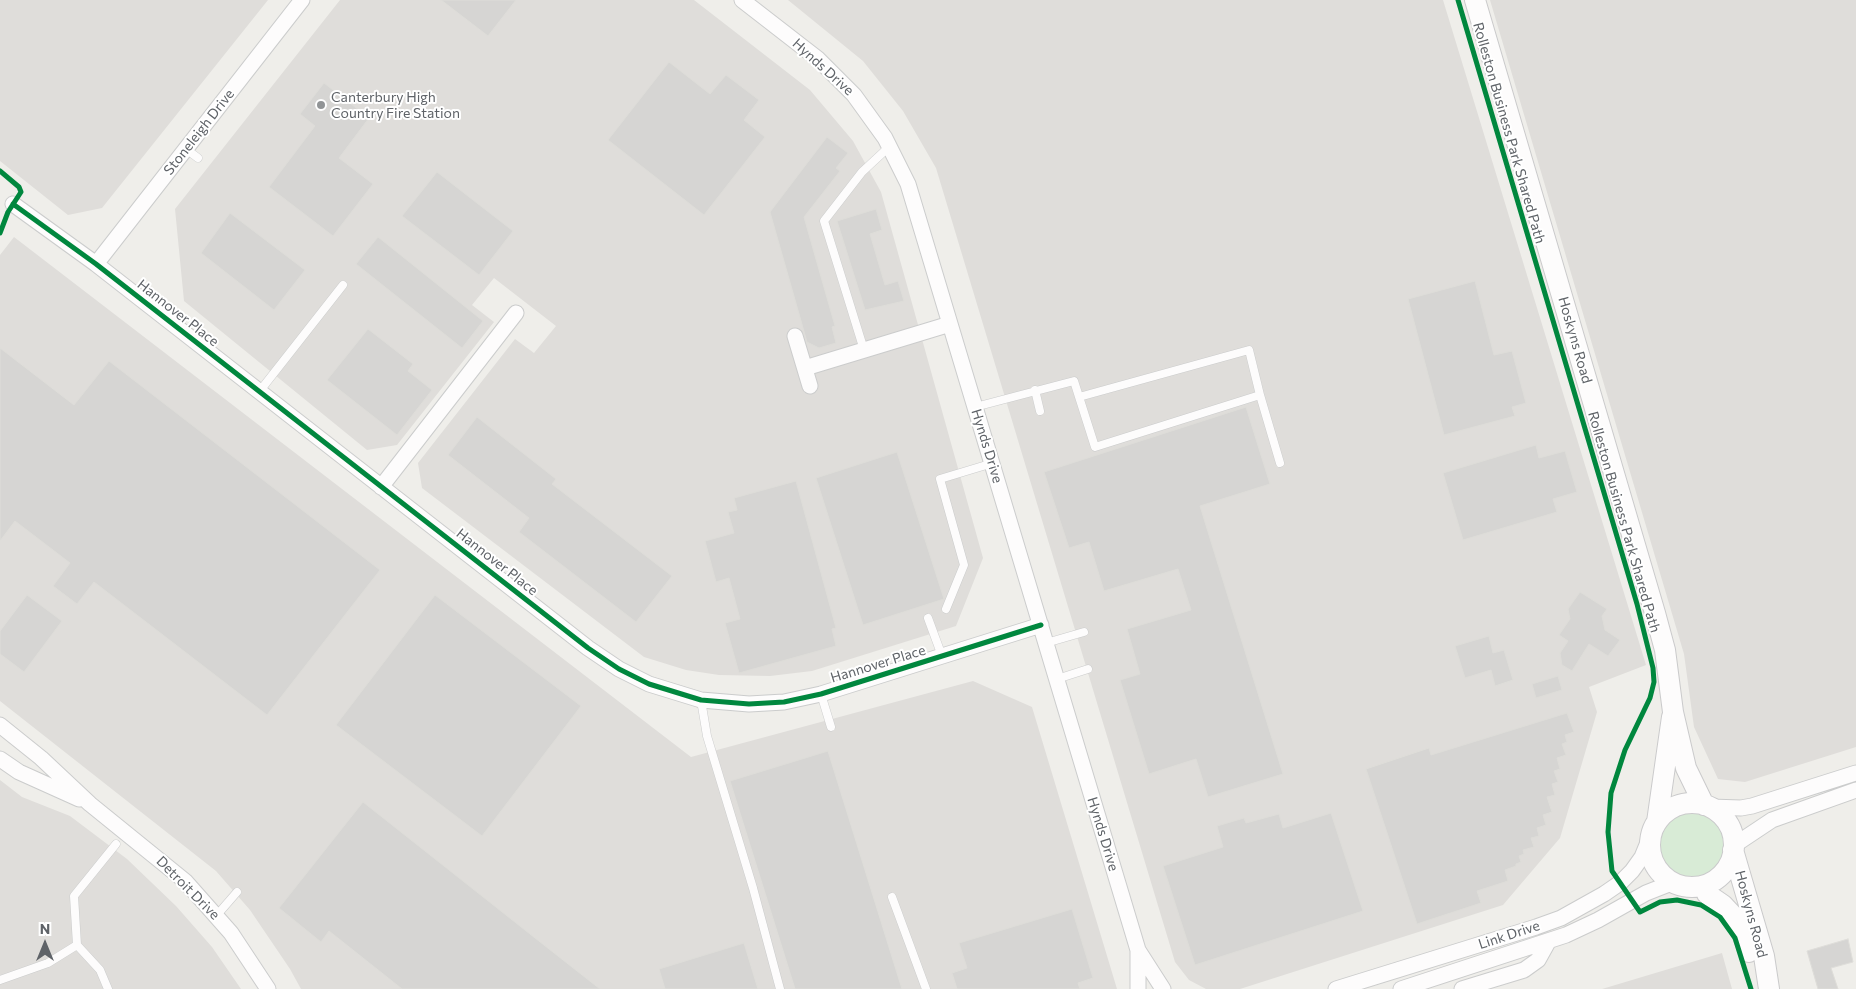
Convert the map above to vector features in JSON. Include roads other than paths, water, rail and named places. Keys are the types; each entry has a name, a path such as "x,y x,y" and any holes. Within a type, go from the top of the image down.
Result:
{"main road":[{"name":"Hoskyns Road","path":"1475,0 1654,606 1666,657 1673,712 1686,768 1707,806"},
{"name":"Hoskyns Road","path":"1654,828 1673,712"},
{"path":"1691,803 1707,806 1727,823 1732,832 1733,848 1725,869 1710,882 1690,886 1674,882 1660,872 1654,863 1650,852 1654,828 1667,811 1678,805 1691,803"},
{"name":"Hoskyns Road","path":"1733,848 1764,956 1767,984"},
{"name":"Hoskyns Road","path":"1707,894 1723,905 1737,920 1751,959 1767,984"}],"street":[{"name":"Stoneleigh Drive","path":"96,264 192,154 302,0"},
{"name":"Hynds Drive","path":"742,0 836,75 870,115 890,146 913,200 1138,950 1163,989"},
{"name":"Hannover Place","path":"13,204 96,264 380,487 605,660 649,684 701,700 766,704 821,694 1041,625"},
{"path":"380,487 516,313"},
{"path":"805,368 950,324"},
{"path":"795,336 810,386"},
{"name":"Detroit Drive","path":"0,725 41,758 90,804 168,866 217,915 244,950 268,989"},
{"name":"Detroit Drive","path":"0,759 19,772 90,804"},
{"path":"1707,806 1741,808 1752,806 1856,773"},
{"path":"1733,848 1772,820 1856,790"},
{"name":"Link Drive","path":"1336,989 1561,918 1620,883 1642,857 1654,828"},
{"name":"Link Drive","path":"1401,989 1548,942 1591,924 1646,893 1674,882"},
{"path":"1462,989 1524,970 1538,960 1548,942"},
{"name":"Hynds Drive","path":"1138,950 1138,989"}],"lane":[{"path":"864,350 824,221 862,172 890,146"},
{"path":"259,392 343,285"},
{"path":"1079,397 1249,350 1280,463"},
{"path":"975,407 1035,390 1074,382 1095,447 1260,395"},
{"path":"1035,390 1040,411"},
{"path":"946,609 964,565 940,479 993,463"},
{"path":"928,618 942,656"},
{"path":"1046,643 1084,632"},
{"path":"1057,679 1088,669"},
{"path":"821,694 832,727"},
{"path":"701,700 707,736 753,888 780,989"},
{"path":"108,989 100,970 77,945 74,896 116,844"},
{"path":"217,915 237,892"},
{"path":"892,898 926,989"},
{"path":"0,980 48,963 77,945"}],"place":[{"name":"Canterbury High Country Fire Station","path":"321,105"}]}
